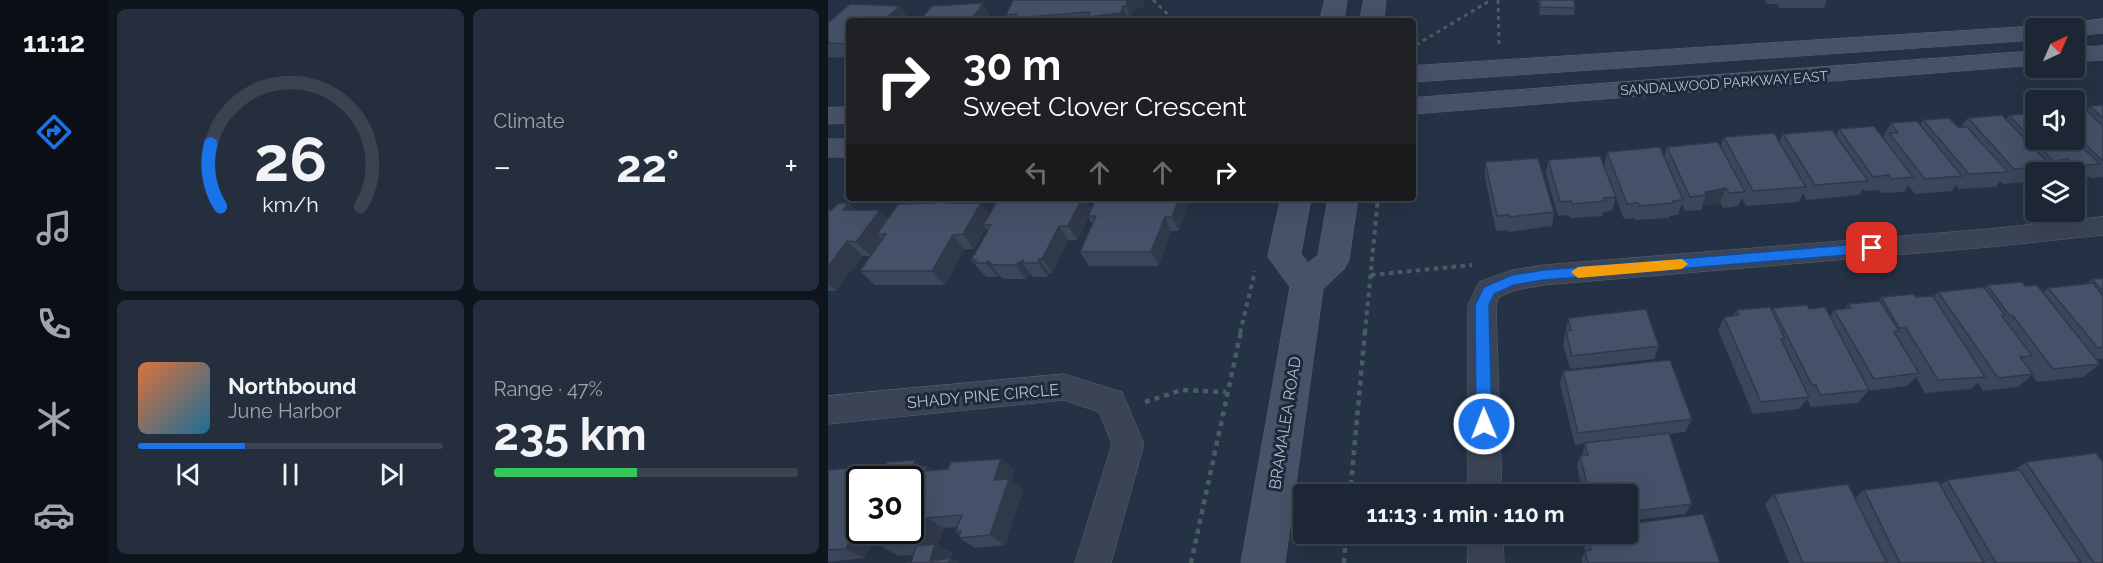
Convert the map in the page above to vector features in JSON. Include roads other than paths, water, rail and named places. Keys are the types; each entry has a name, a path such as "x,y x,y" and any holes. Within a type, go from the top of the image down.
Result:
{"main road":[{"path":"1333,18 1336,0"},
{"path":"1372,18 1375,0"},
{"path":"2085,27 2103,26"},
{"name":"SANDALWOOD PARKWAY EAST","path":"1416,74 2025,34"},
{"path":"2085,54 2103,53"},
{"name":"SANDALWOOD PARKWAY EAST","path":"1416,106 2025,59"},
{"path":"828,116 846,115"},
{"path":"828,148 846,148"},
{"path":"1295,201 1284,257 1307,284 1334,260 1343,201"},
{"name":"BRAMALEA ROAD","path":"1263,563 1307,284"}],"street":[{"path":"1485,484 1482,305 1489,290 1512,280 1544,275 1989,238 2103,226"},
{"name":"SHADY PINE CIRCLE","path":"828,410 1064,387 1111,402 1128,444 1093,563"},
{"path":"1486,544 1486,563"}]}
